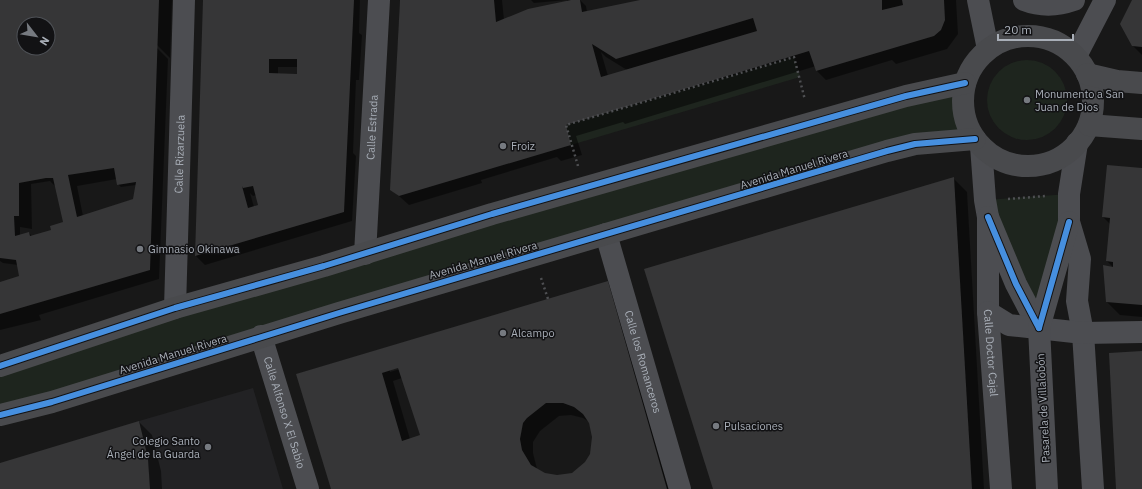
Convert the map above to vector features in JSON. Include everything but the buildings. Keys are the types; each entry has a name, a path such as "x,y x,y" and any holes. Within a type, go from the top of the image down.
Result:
{"main road":[{"path":"1082,65 1092,91 1093,108 1089,124 1077,143 1063,155 1052,160 1029,166 1012,164 995,157 978,142 965,115 963,102 965,83 974,64 988,49 1005,39 1024,35 1036,36 1061,44 1082,65 1117,81 1142,83"},
{"path":"0,366 175,308 365,254 492,214 906,96 965,83"},
{"path":"1089,124 1142,129"},
{"name":"Avenida Manuel Rivera","path":"0,415 52,402 262,336 887,151 915,144 978,142"}],"street":[{"name":"Calle Rizarzuela","path":"175,308 184,0"},
{"name":"Calle Estrada","path":"365,254 378,0"},
{"path":"978,0 988,49"},
{"path":"1024,0 1049,6 1074,0"},
{"path":"1082,65 1106,0"},
{"name":"Calle Doctor Cajal","path":"978,142 986,209 988,312 1001,489"},
{"path":"1039,328 1069,222 1069,194 1077,143"},
{"name":"Calle Doctor Cajal","path":"986,209 1016,284 1039,328"},
{"path":"1069,222 1080,259 1077,301 1083,333 1093,489"},
{"name":"Calle los Romanceros","path":"606,234 680,489"},
{"path":"988,312 1009,325 1083,333 1142,332"},
{"name":"Pasarela de Villalobón","path":"1039,328 1047,489"},
{"name":"Calle Alfonso X El Sabio","path":"262,336 308,489"}],"path":[{"path":"571,144 566,125 794,57 811,123"},
{"path":"986,209 1069,194"}],"shaded area":[{"path":"794,57 800,77 571,145 566,125"},
{"path":"1027,60 1042,63 1055,72 1064,85 1067,100 1064,115 1055,128 1042,137 1027,140 1012,137 999,128 990,115 987,100 990,85 999,72 1012,63"},
{"path":"965,83 964,105 966,118 975,139 915,144 0,415 0,364"},
{"path":"1069,194 1039,328 985,200"},
{"name":"Colegio Santo Ángel de la Guarda","path":"253,388 283,489 150,489 148,458 139,421"}],"cycle path":[{"path":"0,366 175,308 324,266 492,214 906,96 965,83"},
{"path":"0,415 52,402 339,313 887,151 915,144 975,139"},
{"path":"988,217 1016,284 1039,328"},
{"path":"1039,328 1069,222"}],"place":[{"name":"Monumento a San Juan de Dios","path":"1027,100"},
{"name":"Froiz","path":"503,146"},
{"name":"Gimnasio Okinawa","path":"140,249"},
{"name":"Alcampo","path":"503,333"},
{"name":"Pulsaciones","path":"716,426"},
{"name":"Colegio Santo Ángel de la Guarda","path":"208,447"}]}
